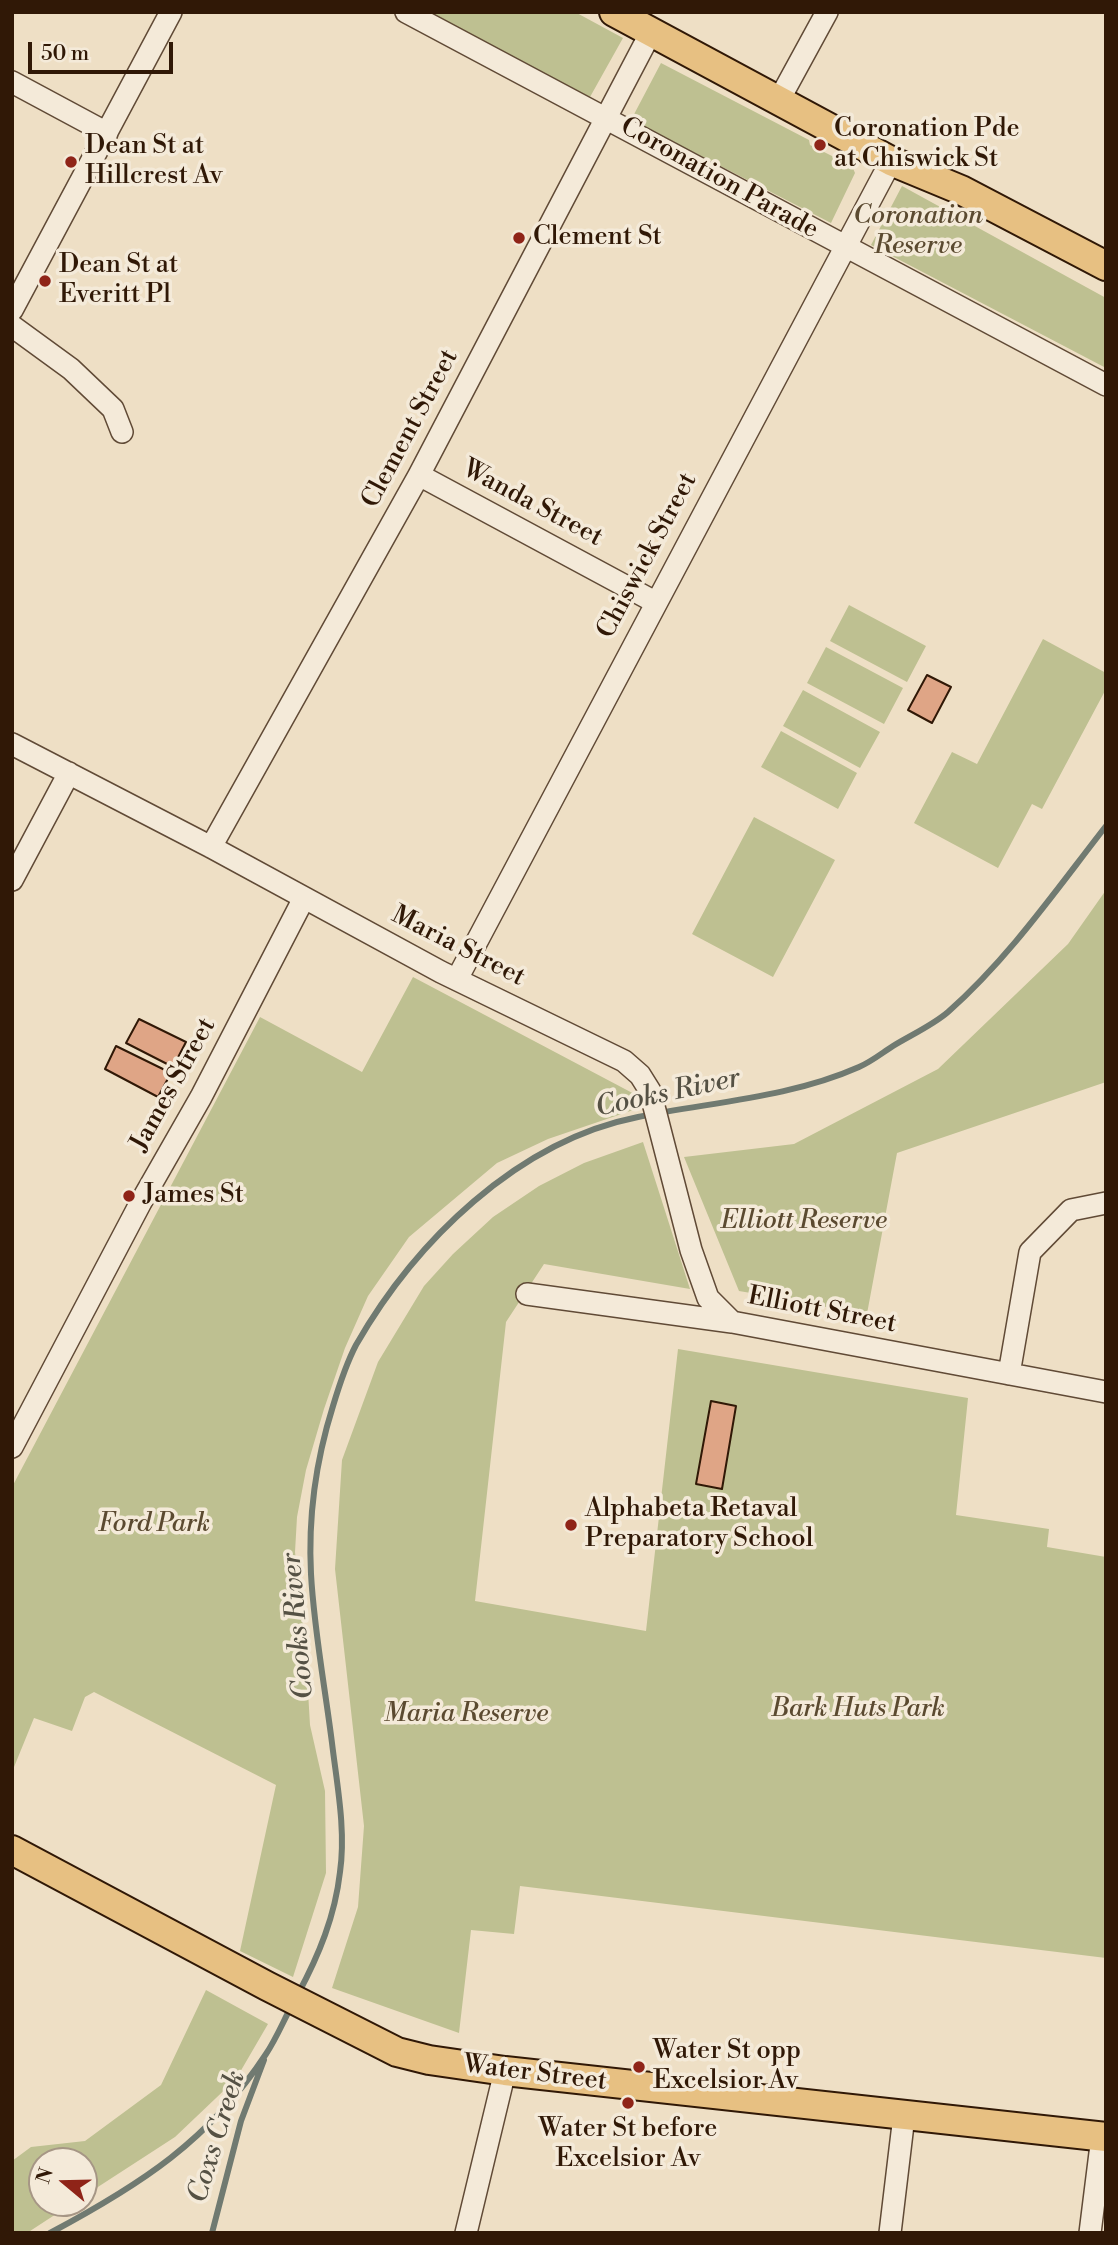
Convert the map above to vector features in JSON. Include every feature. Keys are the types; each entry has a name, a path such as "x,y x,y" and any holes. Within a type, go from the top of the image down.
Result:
{"main road":[{"path":"614,12 891,161 958,207 1106,287"},
{"path":"891,161 961,190 1106,266"},
{"name":"Water Street","path":"12,1850 397,2052 429,2060 505,2071 1104,2137"}],"street":[{"path":"12,310 171,12"},
{"name":"Coronation Parade","path":"406,12 844,248 1106,385"},
{"path":"779,100 827,12"},
{"name":"Clement Street","path":"211,847 419,475 651,32"},
{"path":"12,82 107,133"},
{"name":"Chiswick Street","path":"457,979 891,161"},
{"path":"12,326 71,369 113,409 122,432"},
{"name":"Wanda Street","path":"419,475 655,602"},
{"name":"Maria Street","path":"12,744 457,979 624,1060 640,1074 650,1091 691,1250 708,1298 732,1322"},
{"path":"12,880 69,773"},
{"name":"James Street","path":"12,1447 141,1202 201,1097 304,898"},
{"path":"1009,1374 1030,1252 1071,1210 1106,1203"},
{"name":"Elliott Street","path":"527,1294 732,1322 1106,1392"},
{"path":"466,2233 505,2071"},
{"path":"890,2233 904,2116"},
{"path":"1090,2233 1104,2137"}],"green space":[{"path":"425,12 575,12 623,38 590,97"},
{"name":"Coronation Reserve","path":"661,63 809,140 810,145 852,166 855,173 831,223 631,120"},
{"name":"Coronation Reserve","path":"902,186 1106,298 1106,368 871,245"},
{"path":"849,605 926,646 907,682 830,641"},
{"path":"1043,639 1106,673 1106,689 1042,809 1032,804 998,868 914,823 952,752 977,764"},
{"path":"826,647 903,688 884,724 807,683"},
{"path":"803,690 880,732 860,768 783,726"},
{"path":"781,731 857,773 838,809 761,767"},
{"path":"754,817 835,860 773,977 692,934"},
{"name":"Elliott Reserve","path":"1106,890 1106,1082 897,1153 866,1319 816,1304 739,1291 684,1157 794,1144 938,1069 1068,944"},
{"name":"Ford Park","path":"413,977 640,1097 642,1107 548,1139 497,1163 409,1237 368,1296 345,1348 306,1470 297,1517 295,1552 305,1640 310,1725 325,1791 326,1873 293,1977 240,1951 276,1785 94,1692 85,1697 72,1731 34,1718 12,1772 12,1487 260,1017 362,1072"},
{"name":"Bark Huts Park","path":"643,1142 690,1289 544,1264 506,1322 475,1601 646,1631 678,1349 968,1398 956,1515 1049,1529 1047,1547 1106,1557 1106,1958 520,1886 514,1934 471,1930 459,2033 332,1988 358,1907 364,1826 335,1569 342,1460 378,1362 424,1286 453,1254 493,1217 539,1186 584,1163"},
{"path":"206,1990 268,2024 236,2079 175,2137 98,2187 98,2147 31,2147 85,2141 161,2085"},
{"path":"28,2149 28,2217 52,2217 27,2233 12,2233 12,2161"}],"building":[{"path":"927,675 951,687 932,723 908,710"},
{"path":"139,1019 186,1042 173,1067 126,1043"},
{"path":"116,1046 171,1073 158,1097 105,1069"},
{"path":"711,1401 736,1406 722,1489 696,1484"}],"waterway":[{"name":"Cooks River","path":"298,1994 313,1965 330,1920 342,1856 338,1791 312,1595 310,1553 314,1489 327,1426 343,1375 356,1345 380,1307 408,1269 439,1234 474,1201 551,1148 594,1129 638,1117 805,1086 868,1063 936,1021 970,991 1012,946 1106,826"},
{"name":"Cooks River","path":"50,2233 143,2178 196,2136 244,2085 270,2048 291,2007"},
{"name":"Coxs Creek","path":"212,2233 241,2121 264,2060"}],"place":[{"name":"Coronation Pde at Chiswick St","path":"820,145"},
{"name":"Dean St at Hillcrest Av","path":"71,162"},
{"name":"Clement St","path":"519,238"},
{"name":"Dean St at Everitt Pl","path":"45,281"},
{"name":"James St","path":"129,1196"},
{"name":"Alphabeta Retaval Preparatory School","path":"571,1525"},
{"name":"Water St opp Excelsior Av","path":"639,2067"},
{"name":"Water St before Excelsior Av","path":"628,2103"}],"park label":[{"name":"Maria Reserve","path":"466,1715"}]}
